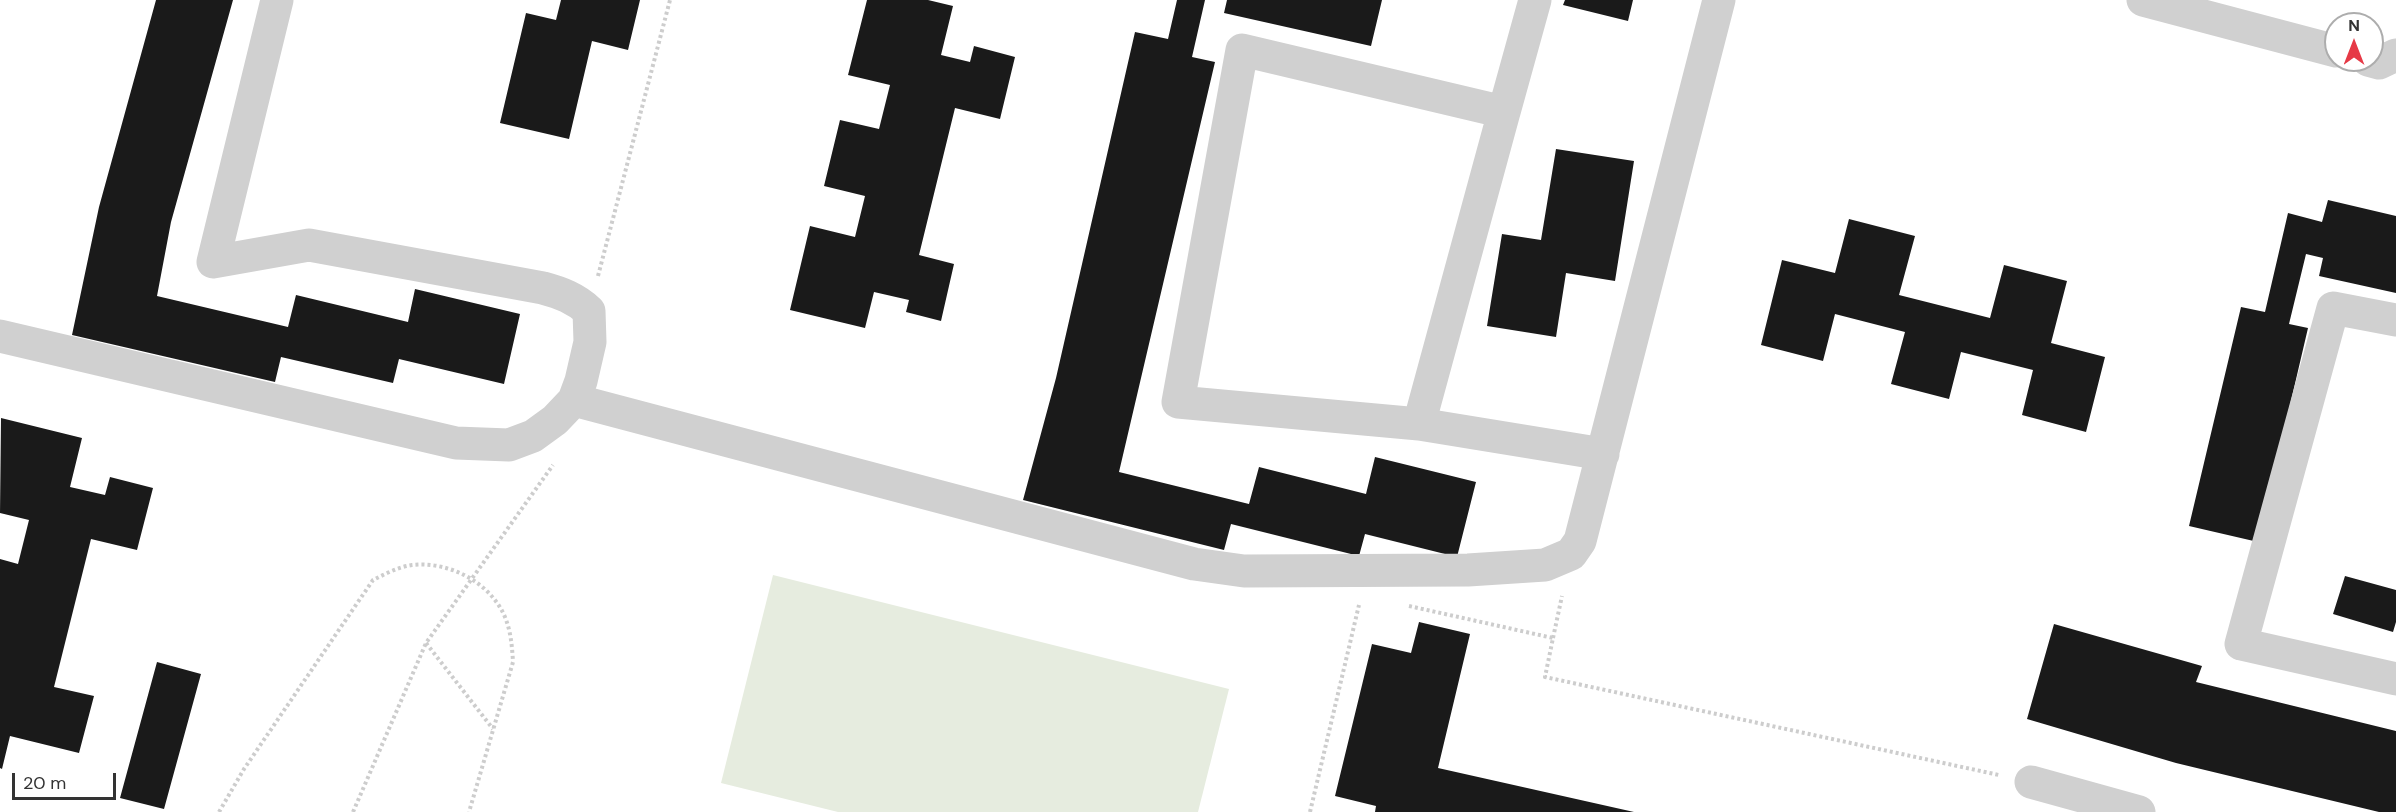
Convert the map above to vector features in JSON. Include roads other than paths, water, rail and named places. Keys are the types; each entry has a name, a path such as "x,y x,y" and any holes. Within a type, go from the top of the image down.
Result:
{"lane":[{"path":"0,336 456,443 509,445 533,436 555,420 574,400 590,342 589,311 579,302 561,293 309,245 213,262 277,0"},
{"path":"1419,424 1535,0"},
{"path":"574,400 1194,564 1244,571 1468,570 1545,565 1571,554 1580,541 1719,0"},
{"path":"2143,0 2324,48"},
{"path":"1504,112 1242,50 1178,402 1419,424 1602,454"},
{"path":"2396,320 2333,308 2241,644 2396,679"},
{"path":"2031,782 2139,812"}]}
